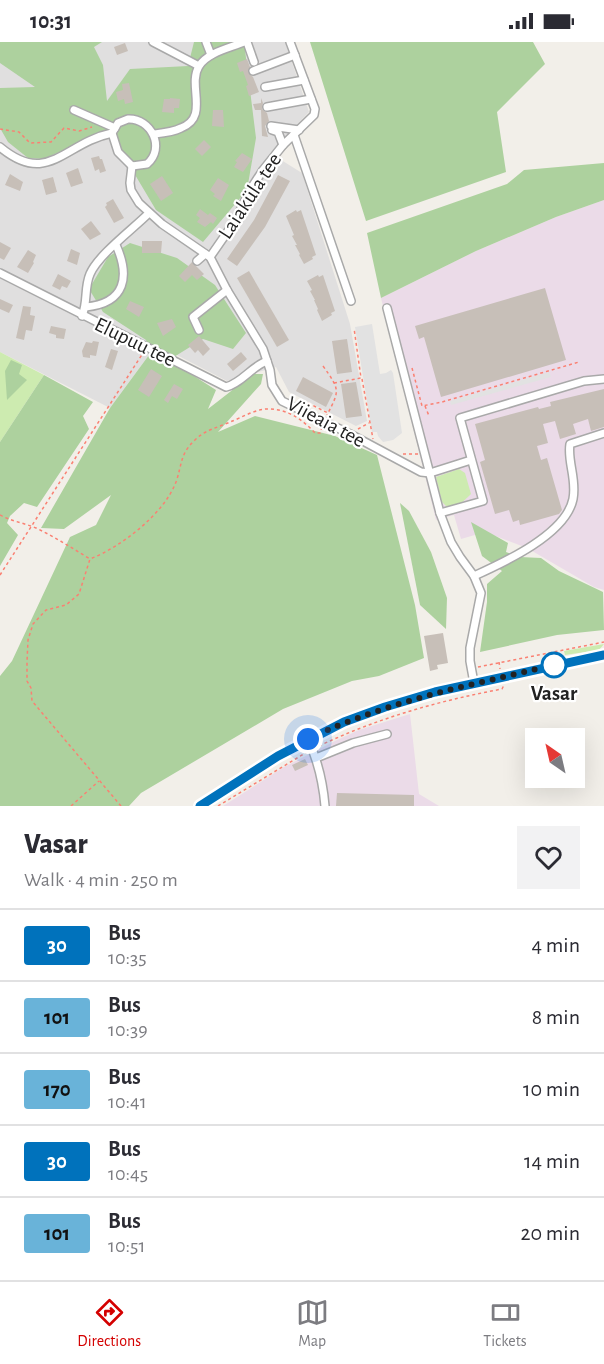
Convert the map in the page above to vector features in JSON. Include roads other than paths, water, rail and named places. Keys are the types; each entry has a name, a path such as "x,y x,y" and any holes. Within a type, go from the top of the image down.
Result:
{"main road":[{"path":"201,806 278,756 344,722 385,707 474,683 604,655"}],"street":[{"path":"153,42 199,66"},
{"path":"206,42 211,55"},
{"path":"154,134 180,129 194,119 197,107 194,82 199,66 211,55 245,42 254,66 295,55"},
{"path":"267,107 311,99 290,42"},
{"path":"265,87 304,80"},
{"name":"Laiaküla tee","path":"197,261 208,256 235,221 250,190 283,145 314,115 315,109 311,99"},
{"path":"0,147 21,162 30,165 41,164 113,130 123,120 133,119 154,134 156,143 151,160 147,164 132,166 118,152 113,130 74,110"},
{"path":"283,145 278,132 272,128 296,133 351,301"},
{"name":"Viieaia tee","path":"132,166 129,176 131,190 139,203 149,213 208,256 263,349 272,385 282,401 326,417 421,472 430,473"},
{"path":"82,316 86,307 86,290 91,273 102,256 149,213"},
{"path":"86,307 103,303 115,296 119,290 125,269 116,245"},
{"name":"Elupuu tee","path":"0,273 226,387 260,364 267,362"},
{"path":"199,330 193,317 227,290"},
{"path":"387,308 440,513 451,542 479,585 480,602 470,648 474,683"},
{"path":"440,513 483,501 460,418 584,381 604,379"},
{"path":"474,576 538,542 566,516 573,499 574,473 569,451 570,444 604,433"},
{"path":"430,473 471,460"},
{"path":"316,758 353,743 387,734"},
{"path":"308,739 324,788 325,806"}],"place":[{"name":"Vasar","path":"554,665"}]}
